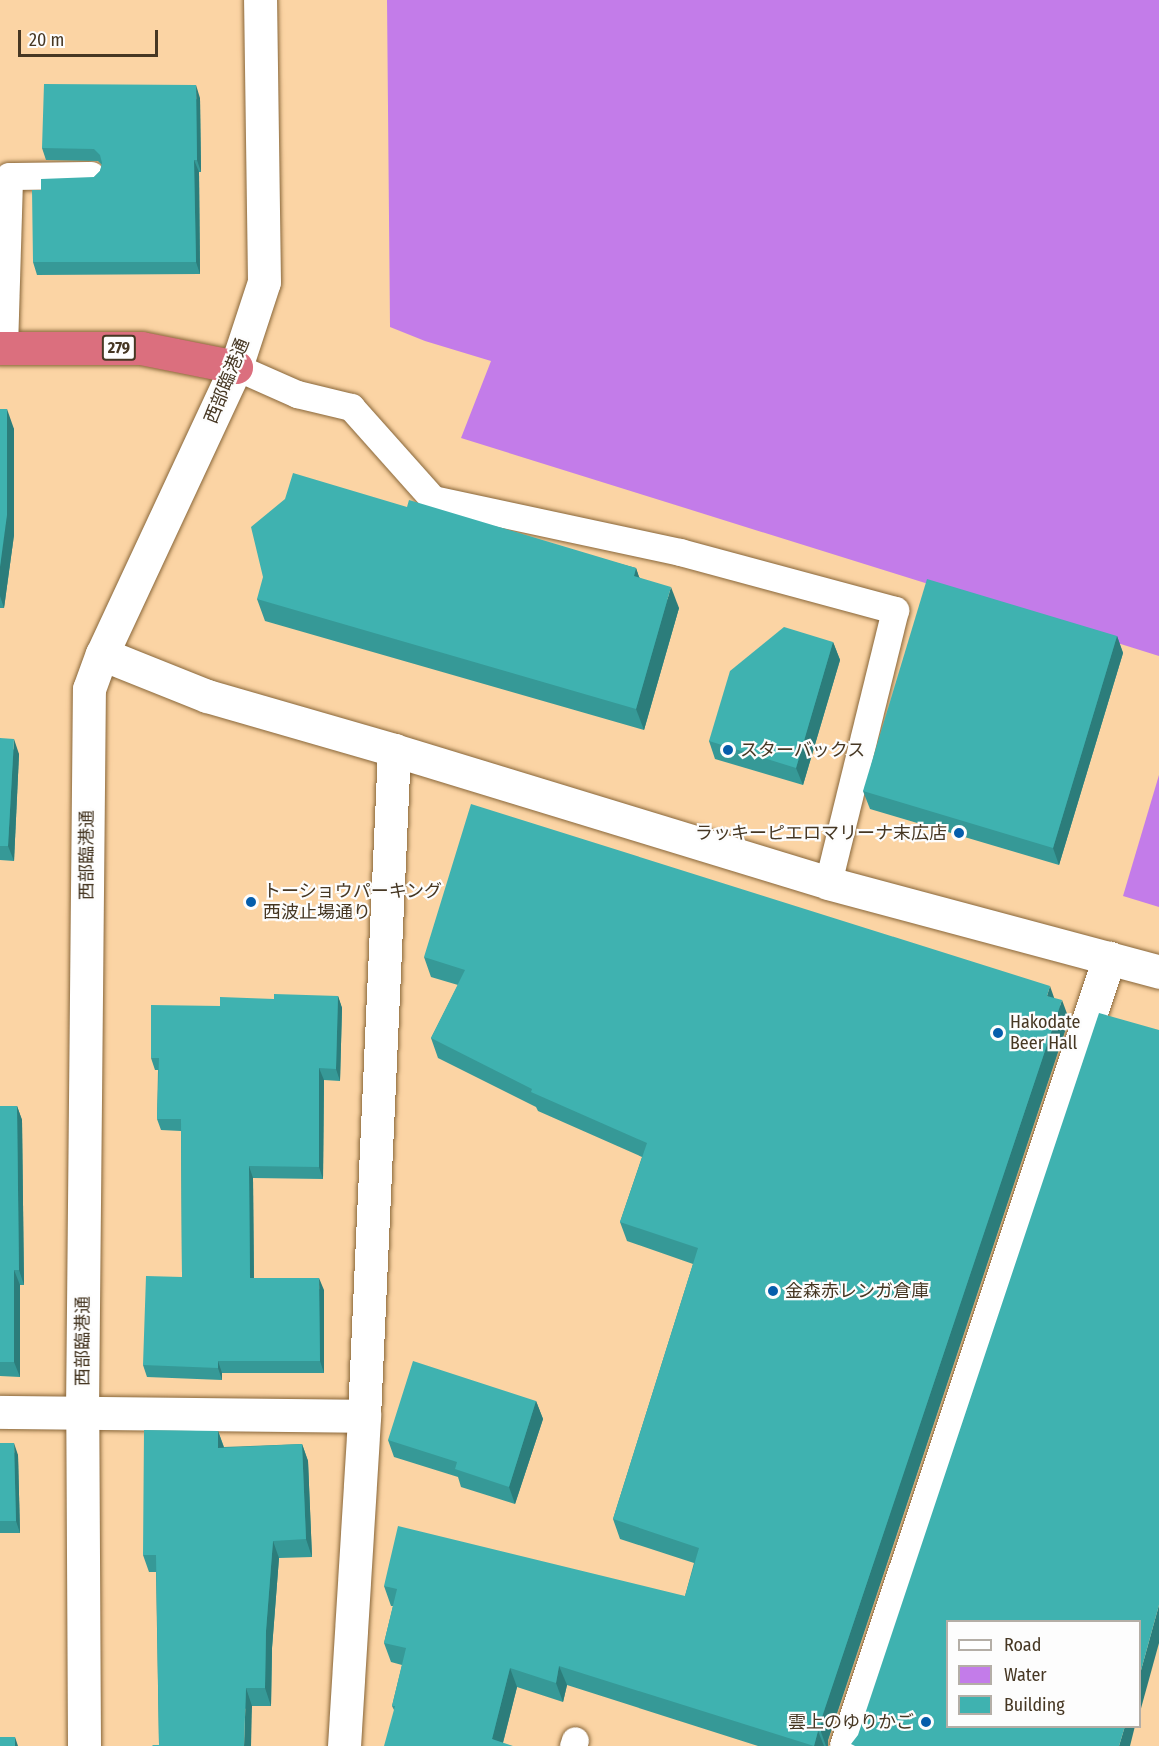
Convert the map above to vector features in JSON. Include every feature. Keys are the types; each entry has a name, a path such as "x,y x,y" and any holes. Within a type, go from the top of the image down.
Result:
{"highway":[{"name":"279","path":"2,348 141,348 236,367"}],"street":[{"name":"西部臨港通","path":"84,1746 82,1412 89,689 102,654 236,367 264,282 260,0"},
{"path":"102,654 207,696 394,750 828,883 1159,972"},
{"path":"344,1746 364,1416 394,750"},
{"path":"846,1746 1109,958"},
{"path":"0,1412 364,1416"}],"lane":[{"path":"2,348 9,176 91,175"},
{"path":"236,367 297,394 351,407 433,499 680,552 895,610 828,883"}],"water":[{"path":"387,0 1159,0 1159,656 461,438 491,361 425,341 390,327"},
{"path":"1159,775 1159,907 1123,896"}],"building":[{"path":"44,84 196,85 197,160 194,160 196,262 33,262 32,190 41,190 41,179 94,177 100,171 102,163 100,155 94,149 42,148"},
{"path":"0,409 7,409 7,515 0,567"},
{"path":"293,473 407,507 409,500 636,568 634,576 671,587 636,709 257,599 263,577 251,527 285,499"},
{"path":"927,579 1117,636 1053,848 863,791"},
{"path":"784,627 833,642 796,768 709,741 730,671"},
{"path":"0,738 14,739 8,846 0,846"},
{"path":"471,804 1050,986 1047,996 1062,1000 821,1720 821,1732 818,1731 814,1746 559,1666 556,1683 510,1668 492,1739 513,1746 384,1746 395,1706 392,1706 406,1648 384,1643 397,1589 384,1586 398,1526 685,1596 699,1548 613,1519 698,1248 620,1222 647,1143 531,1092 532,1089 431,1038 465,970 424,957"},
{"path":"274,994 338,996 336,1069 319,1068 319,1167 249,1166 250,1278 319,1278 320,1361 218,1361 218,1368 143,1365 146,1276 182,1277 181,1119 157,1119 159,1058 151,1058 151,1005 220,1006 220,997 274,999"},
{"path":"1099,1013 1159,1030 1159,1605 1141,1670 1141,1620 946,1620 946,1728 1124,1728 1119,1746 855,1746 851,1744 858,1735"},
{"path":"0,1106 17,1106 19,1270 14,1270 14,1362 0,1362"},
{"path":"413,1361 536,1401 509,1487 455,1469 457,1462 388,1440"},
{"path":"144,1430 218,1431 218,1448 302,1444 306,1539 273,1541 266,1631 265,1688 246,1688 244,1746 152,1746 159,1745 156,1555 143,1555"},
{"path":"0,1443 14,1443 16,1521 0,1521"},
{"path":"0,1737 15,1737 15,1746 0,1746"}],"place":[{"name":"スターバックス","path":"728,750"},
{"name":"ラッキーピエロマリーナ末広店","path":"959,833"},
{"name":"トーショウパーキング 西波止場通り","path":"251,902"},
{"name":"Hakodate Beer Hall","path":"998,1033"},
{"name":"金森赤レンガ倉庫","path":"773,1291"},
{"name":"雲上のゆりかご","path":"926,1722"}]}
